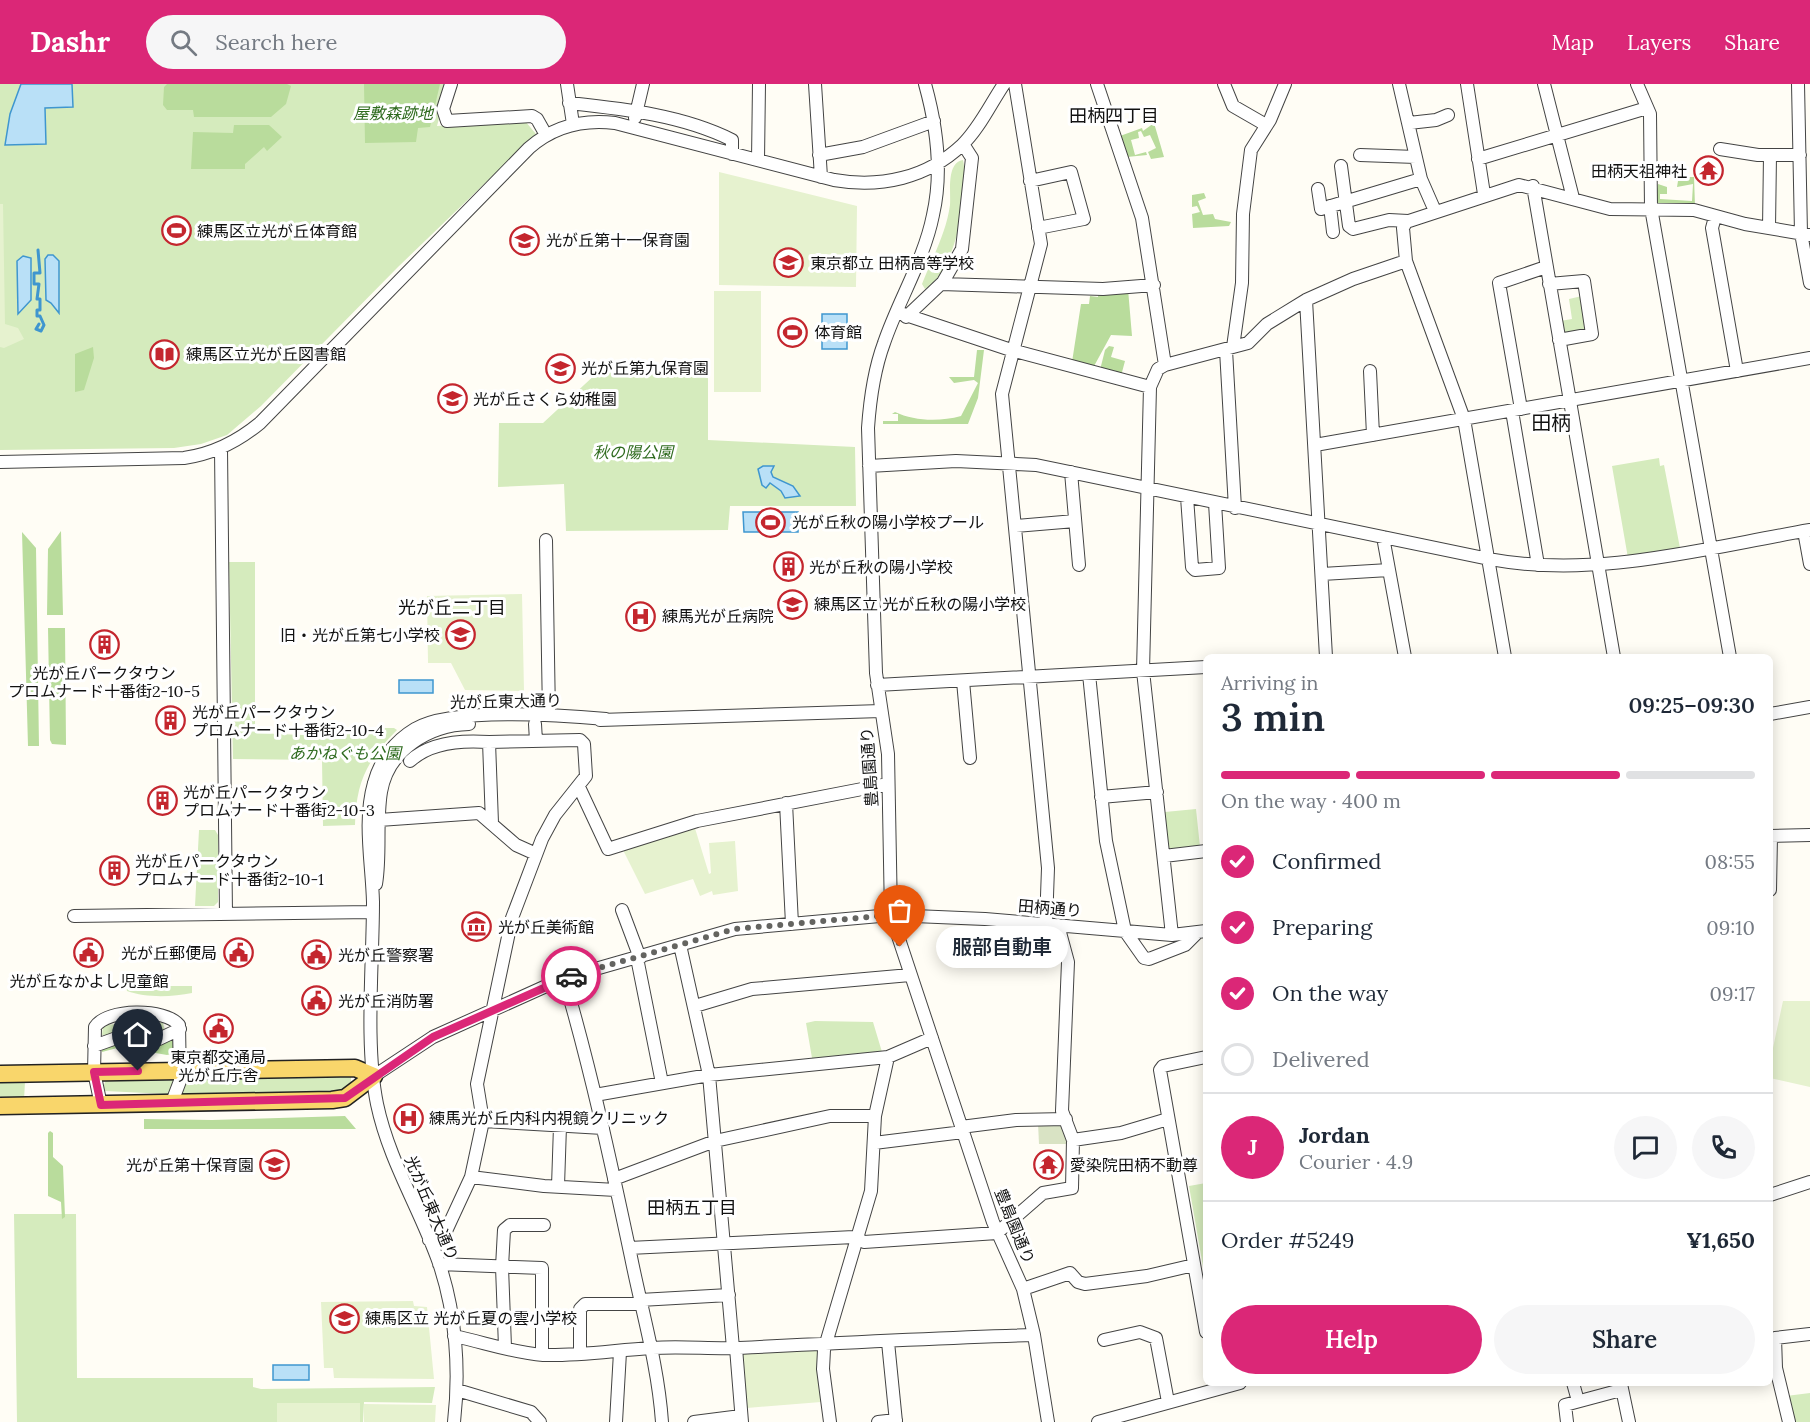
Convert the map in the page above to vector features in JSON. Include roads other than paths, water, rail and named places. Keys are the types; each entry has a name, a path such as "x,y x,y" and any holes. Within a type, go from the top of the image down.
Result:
{"main road":[{"path":"0,1074 355,1068 374,1076 345,1098 332,1100 0,1106"}],"street":[{"path":"451,84 443,110 447,121 531,116 537,119 546,135"},
{"path":"567,84 573,124"},
{"path":"633,128 643,84"},
{"path":"758,160 759,84"},
{"path":"815,84 821,177"},
{"name":"豊島園通り","path":"925,84 934,121 939,162 936,198 929,234 902,314 884,341 872,387 868,428 877,685 886,734 891,915 997,1233 1023,1289 1034,1335 1048,1422"},
{"path":"0,462 184,459 220,449 260,423 529,148 546,135 573,124 601,121 849,183 889,181 925,171 963,144 1004,84"},
{"path":"629,1248 858,1239 864,1242 997,1233 1043,1193 1072,1188 1073,1140 1062,1111 1068,962 1052,924 1002,394 1011,350 1041,244 1015,84"},
{"path":"1097,84 1142,218 1165,365"},
{"path":"1224,84 1233,106 1266,125"},
{"path":"1235,508 1230,349 1242,283 1244,214 1250,160 1252,148 1266,125 1285,84"},
{"path":"1400,84 1421,179 1435,211"},
{"path":"1467,84 1484,194"},
{"path":"1544,84 1573,198"},
{"path":"1637,84 1650,114 1651,208 1730,654"},
{"path":"1798,84 1800,154 1810,283"},
{"path":"569,103 636,112 705,126 732,140 732,154"},
{"path":"1478,159 1647,108"},
{"path":"1409,123 1436,120 1448,115"},
{"path":"819,155 863,147 934,121"},
{"path":"902,314 941,284 962,249 972,158 963,144"},
{"path":"1720,149 1770,155 1800,154"},
{"path":"1360,155 1416,157"},
{"path":"1769,228 1770,155"},
{"path":"1341,166 1349,226 1353,229 1389,220 1408,221 1519,184 1620,210 1682,208 1715,217 1806,234"},
{"path":"1030,181 1071,172 1084,219 1038,228"},
{"path":"1318,189 1321,209 1421,179"},
{"path":"1533,186 1614,654"},
{"path":"1330,207 1333,232"},
{"path":"1715,217 1712,228 1737,371"},
{"path":"1408,221 1403,228 1406,261 1464,419 1505,654"},
{"path":"1172,935 1143,671 1150,387 1158,369 1165,365 1248,343 1267,324 1306,300 1353,279 1406,261"},
{"path":"1538,565 1499,283 1546,267"},
{"path":"1549,284 1584,281 1592,334 1559,340"},
{"path":"941,284 1103,289 1154,285"},
{"path":"1306,300 1326,654"},
{"path":"902,314 1011,350 1150,387"},
{"path":"1315,445 1810,358"},
{"path":"1370,371 1373,435"},
{"path":"220,449 226,914"},
{"path":"869,466 956,461 1008,463 1071,472 1235,508 1489,559 1538,565 1599,566 1807,530 1810,564"},
{"path":"1071,472 1079,565"},
{"path":"1187,497 1192,567 1195,570 1217,569 1220,566 1215,503"},
{"path":"1015,526 1075,521"},
{"path":"1383,537 1404,654"},
{"path":"546,540 549,715"},
{"path":"1322,574 1389,570"},
{"path":"877,685 1203,668"},
{"path":"1089,674 1106,841 1125,931 1144,958 1149,959 1185,945 1201,932"},
{"path":"963,681 970,758"},
{"path":"1773,713 1810,707"},
{"name":"光が丘東大通り","path":"373,906 378,869 379,820 385,778 402,752 422,736 452,725 881,711"},
{"name":"光が丘東大通り","path":"454,1422 457,1390 454,1336 439,1264 388,1145 377,1102 374,1076 371,794 377,772 397,743 417,728 448,717 549,715 606,719"},
{"path":"535,724 536,741"},
{"path":"422,736 425,750"},
{"path":"410,761 425,750 460,742 580,740 584,744 586,776 555,815 536,854 512,918 477,1084 483,1121 479,1148 471,1177 446,1231 429,1240"},
{"path":"489,742 492,823"},
{"path":"579,787 608,849 697,822 888,784"},
{"path":"1101,797 1157,792"},
{"path":"786,803 792,924"},
{"path":"379,820 479,813 516,845 536,854"},
{"path":"1773,836 1810,835"},
{"path":"1164,856 1203,851"},
{"path":"74,916 226,914 373,906"},
{"path":"622,910 638,958 662,1083"},
{"name":"田柄通り","path":"374,1076 433,1037 564,978 735,929 891,915 1052,924 1172,935 1201,932"},
{"path":"680,945 709,1075 742,1419 694,1422"},
{"path":"695,1006 752,989 910,975"},
{"path":"564,978 603,1128 652,1348 662,1422"},
{"path":"101,1105 94,1072 95,1028 109,1017 160,1014 174,1019 180,1029 181,1070 179,1087 172,1102"},
{"path":"94,1046 122,1036 148,1040 159,1039 180,1029"},
{"path":"595,1095 709,1075 888,1057 932,1038"},
{"path":"830,1422 823,1369 826,1344 871,1191 874,1116 888,1057"},
{"path":"1203,1058 1163,1066 1160,1070 1203,1315"},
{"path":"471,1177 558,1186 615,1185 716,1141 830,1116 874,1116"},
{"path":"874,1143 1016,1120 1066,1119"},
{"path":"1073,1140 1121,1133 1168,1119"},
{"path":"483,1121 603,1128"},
{"path":"558,1186 560,1126"},
{"path":"1773,1194 1810,1182"},
{"path":"505,1347 502,1267 504,1230 510,1225 544,1226"},
{"path":"439,1264 542,1268 542,1355"},
{"path":"1023,1289 1070,1273 1078,1282 1085,1284 1147,1276 1194,1265"},
{"path":"580,1354 580,1309 585,1304 729,1295"},
{"path":"1104,1340 1140,1332 1156,1338 1168,1402"},
{"path":"1789,1422 1773,1369 1776,1337 1810,1334"},
{"path":"454,1336 542,1355 620,1352 652,1348 735,1348 817,1342 826,1344 888,1342 916,1338 1034,1335"},
{"path":"878,1422 896,1421 888,1342"},
{"path":"616,1422 620,1352"},
{"path":"1098,1422 1216,1386"},
{"path":"1575,1386 1578,1401"},
{"path":"1567,1422 1564,1406 1619,1386"},
{"path":"1622,1386 1629,1422"},
{"path":"457,1390 531,1412 540,1422"}],"water":[{"path":"21,84 72,84 73,107 45,108 46,144 5,145 10,114"},
{"path":"48,255 53,255 59,261 59,313 46,300 45,259"},
{"path":"23,256 31,258 31,300 18,314 17,261"},
{"path":"822,314 847,314 847,349 822,349"},
{"path":"763,466 774,466 771,472 773,477 793,486 800,496 785,498 781,491 770,483 766,488 762,485 758,469"},
{"name":"光が丘秋の陽小学校プール","path":"743,512 798,512 798,532 744,532"},
{"path":"399,680 433,680 433,693 399,693"},
{"path":"273,1365 309,1365 309,1380 273,1380"}],"waterway":[{"path":"38,250 40,273 34,273 34,284 39,284 37,299 40,299 40,310 37,310 37,316 40,316 44,325 41,331 36,329 39,324"}],"place":[{"name":"田柄天祖神社","path":"1708,171"},
{"name":"練馬区立光が丘体育館","path":"176,231"},
{"name":"光が丘第十一保育園","path":"525,240"},
{"name":"東京都立 田柄高等学校","path":"789,263"},
{"name":"体育館","path":"793,332"},
{"name":"練馬区立光が丘図書館","path":"165,354"},
{"name":"光が丘第九保育園","path":"560,368"},
{"name":"光が丘さくら幼稚園","path":"452,399"},
{"name":"光が丘秋の陽小学校プール","path":"771,522"},
{"name":"光が丘秋の陽小学校","path":"788,567"},
{"name":"練馬区立 光が丘秋の陽小学校","path":"793,604"},
{"name":"練馬光が丘病院","path":"641,616"},
{"name":"旧・光が丘第七小学校","path":"461,635"},
{"name":"光が丘パークタウン プロムナード十番街2-10-5","path":"104,645"},
{"name":"光が丘パークタウン プロムナード十番街2-10-4","path":"171,721"},
{"name":"光が丘パークタウン プロムナード十番街2-10-3","path":"162,801"},
{"name":"光が丘パークタウン プロムナード十番街2-10-1","path":"114,870"},
{"name":"光が丘美術館","path":"477,927"},
{"name":"服部自動車","path":"900,947"},
{"name":"光が丘なかよし児童館","path":"89,953"},
{"name":"光が丘郵便局","path":"238,953"},
{"name":"光が丘警察署","path":"317,955"},
{"name":"光が丘消防署","path":"317,1001"},
{"name":"東京都交通局 光が丘庁舎","path":"218,1029"},
{"name":"練馬光が丘内科内視鏡クリニック","path":"408,1118"},
{"name":"光が丘第十保育園","path":"275,1165"},
{"name":"愛染院田柄不動尊","path":"1049,1165"},
{"name":"練馬区立 光が丘夏の雲小学校","path":"344,1318"}],"district":[{"name":"田柄四丁目","path":"1114,115"},
{"name":"田柄","path":"1551,422"},
{"name":"光が丘二丁目","path":"452,607"},
{"name":"田柄五丁目","path":"692,1207"}],"park label":[{"name":"屋敷森跡地","path":"393,113"},
{"name":"秋の陽公園","path":"633,452"},
{"name":"あかねぐも公園","path":"345,753"}]}
